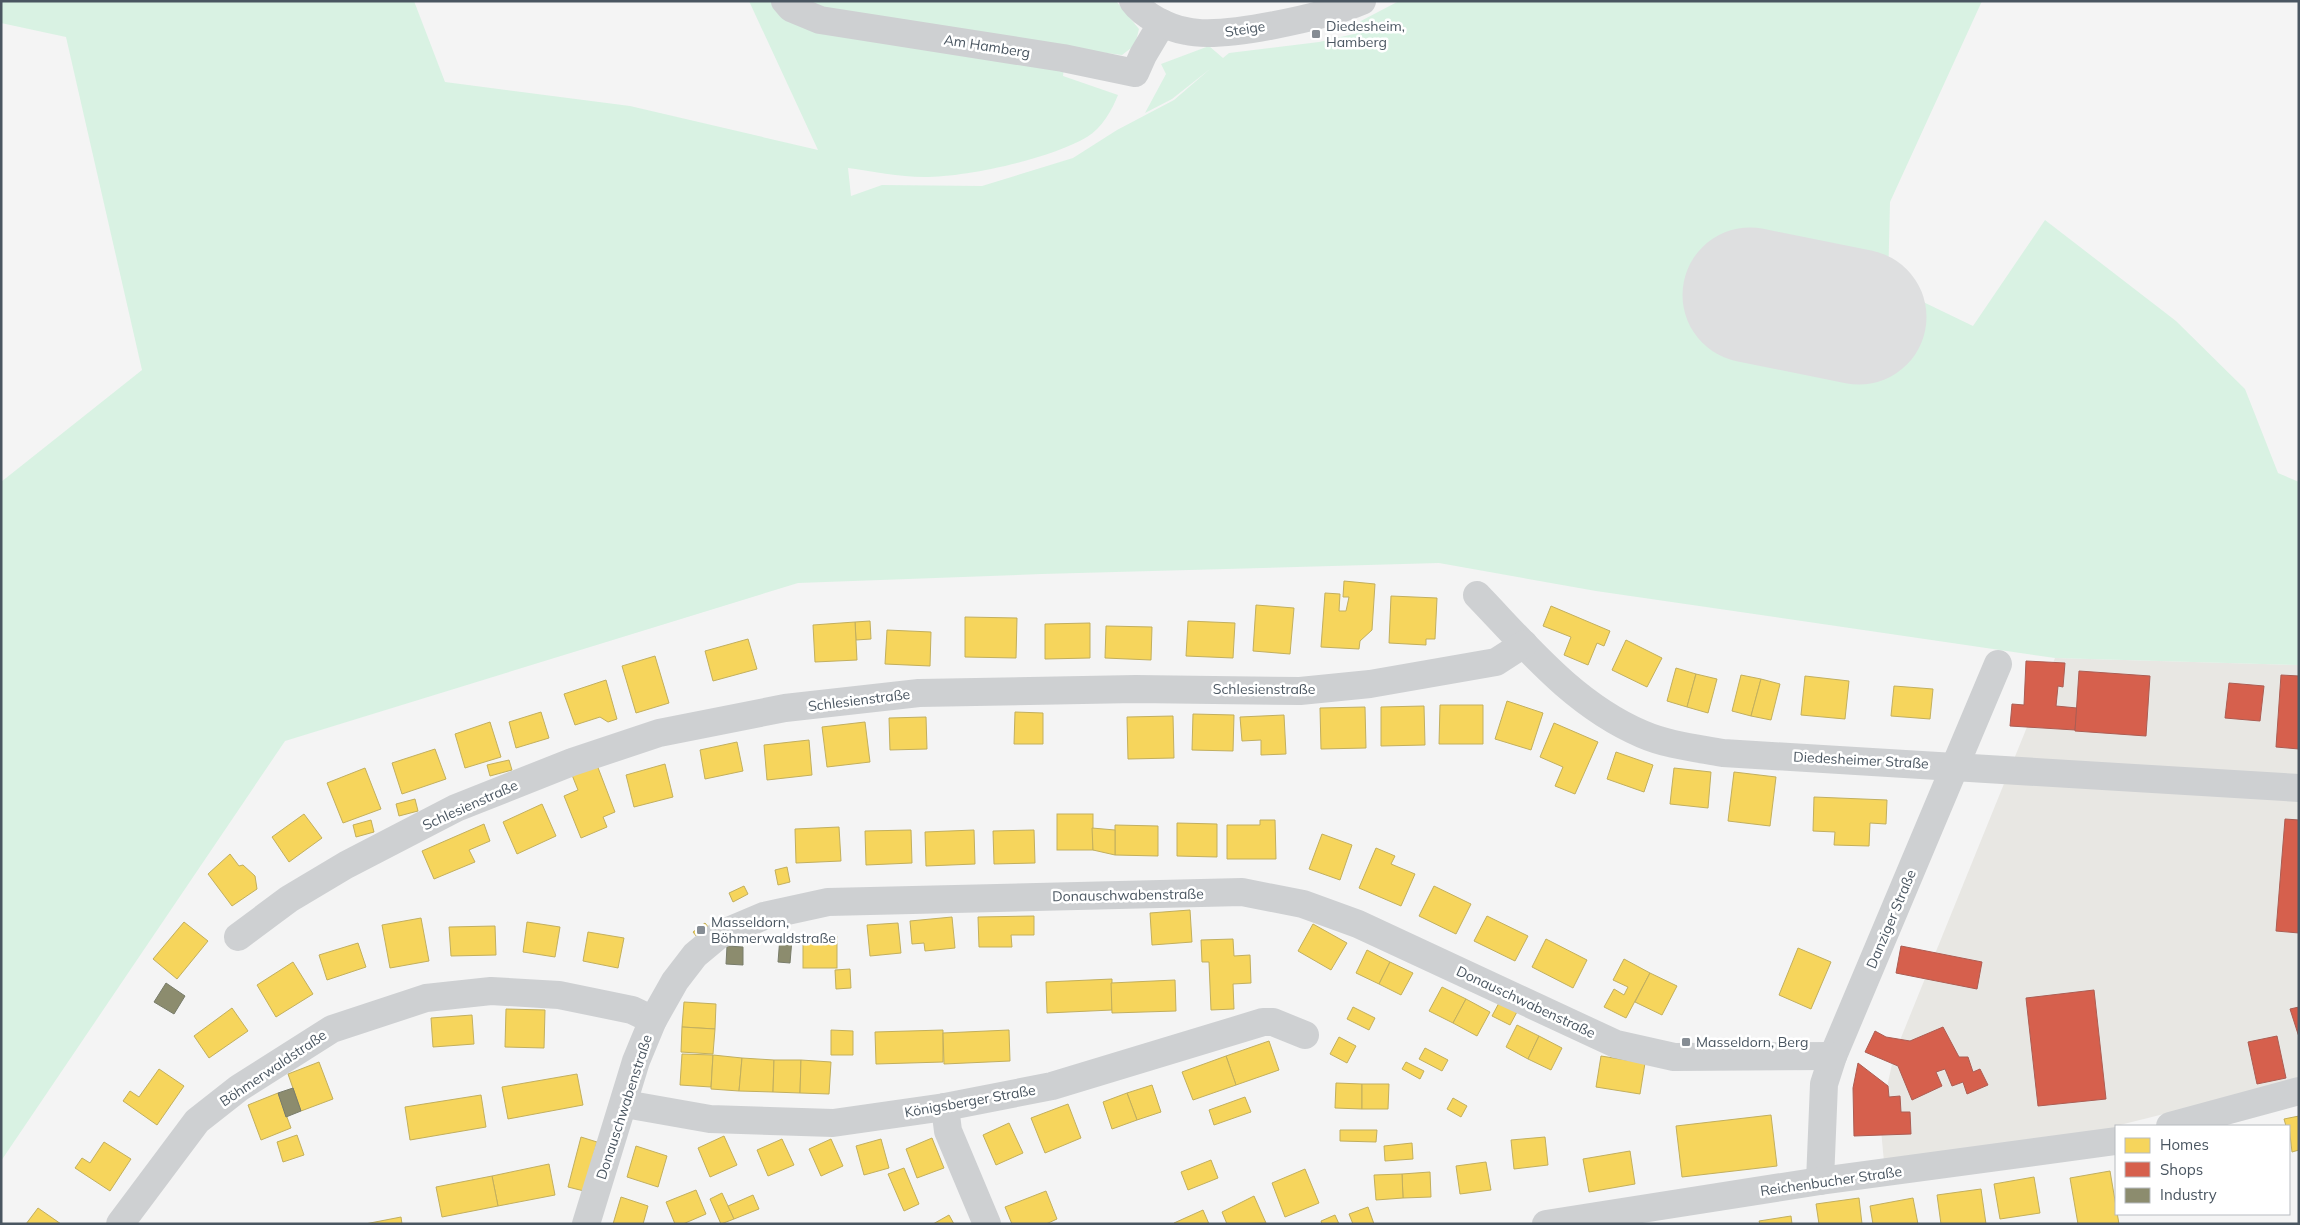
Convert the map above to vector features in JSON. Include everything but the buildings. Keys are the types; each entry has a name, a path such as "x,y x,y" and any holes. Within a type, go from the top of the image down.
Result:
{"street":[{"name":"Am Hamberg","path":"786,1 791,8 820,20 1063,58 1135,74 1143,55 1162,22"},
{"name":"Steige","path":"1133,1 1162,22 1186,31 1214,34 1266,26 1338,10 1362,1"},
{"name":"Diedesheimer Straße","path":"1477,595 1572,691 1600,713 1643,735 1682,746 1723,752 2299,788"},
{"name":"Schlesienstraße","path":"238,937 289,899 346,864 456,808 572,762 659,733 785,708 919,693 1136,689 1300,691 1370,684 1496,662 1524,644"},
{"name":"Danziger Straße","path":"1820,1181 1824,1084 1833,1056 1998,664"},
{"name":"Donauschwabenstraße","path":"586,1224 625,1104 636,1061 653,1020 675,982 695,955 719,935 764,916 828,902 1242,892 1303,904 1358,924 1616,1044 1674,1057 1833,1056"},
{"name":"Böhmerwaldstraße","path":"120,1224 197,1121 239,1088 332,1029 426,998 491,991 559,995 632,1010 653,1020"},
{"name":"Königsberger Straße","path":"625,1104 710,1119 833,1123 945,1107 1052,1086 1263,1022 1273,1022 1305,1035"},
{"path":"2174,1125 2299,1091"},
{"path":"945,1107 948,1131 987,1224"},
{"name":"Reichenbucher Straße","path":"1546,1224 1820,1181 2115,1141"}],"shaded area":[{"path":"2055,658 2299,665 2299,1080 2115,1125 2115,1128 1884,1162 1880,1119 1894,1055"}],"green space":[{"path":"1,1 414,1 445,82 630,106 818,150 749,1 1116,1 1139,29 1135,45 1122,55 1066,48 1063,76 1118,95 1106,118 1087,137 1052,153 962,174 915,177 848,168 851,196 882,185 982,186 1073,158 1117,130 1174,100 1210,69 1172,99 1145,113 1166,74 1161,64 1209,46 1223,58 1229,53 1319,42 1358,33 1357,23 1399,1 1982,1 1890,202 1888,285 1973,326 2045,220 2176,321 2245,389 2278,473 2299,482 2299,665 2055,658 1596,591 1439,563 798,583 285,741 1,1161 1,482 142,370 66,37 1,23"}],"runway":[{"path":"1750,295 1859,317"}],"place":[{"name":"Diedesheim, Hamberg","path":"1316,34"},
{"name":"Masseldorn, Böhmerwaldstraße","path":"701,930"},
{"name":"Masseldorn, Berg","path":"1686,1042"}]}
